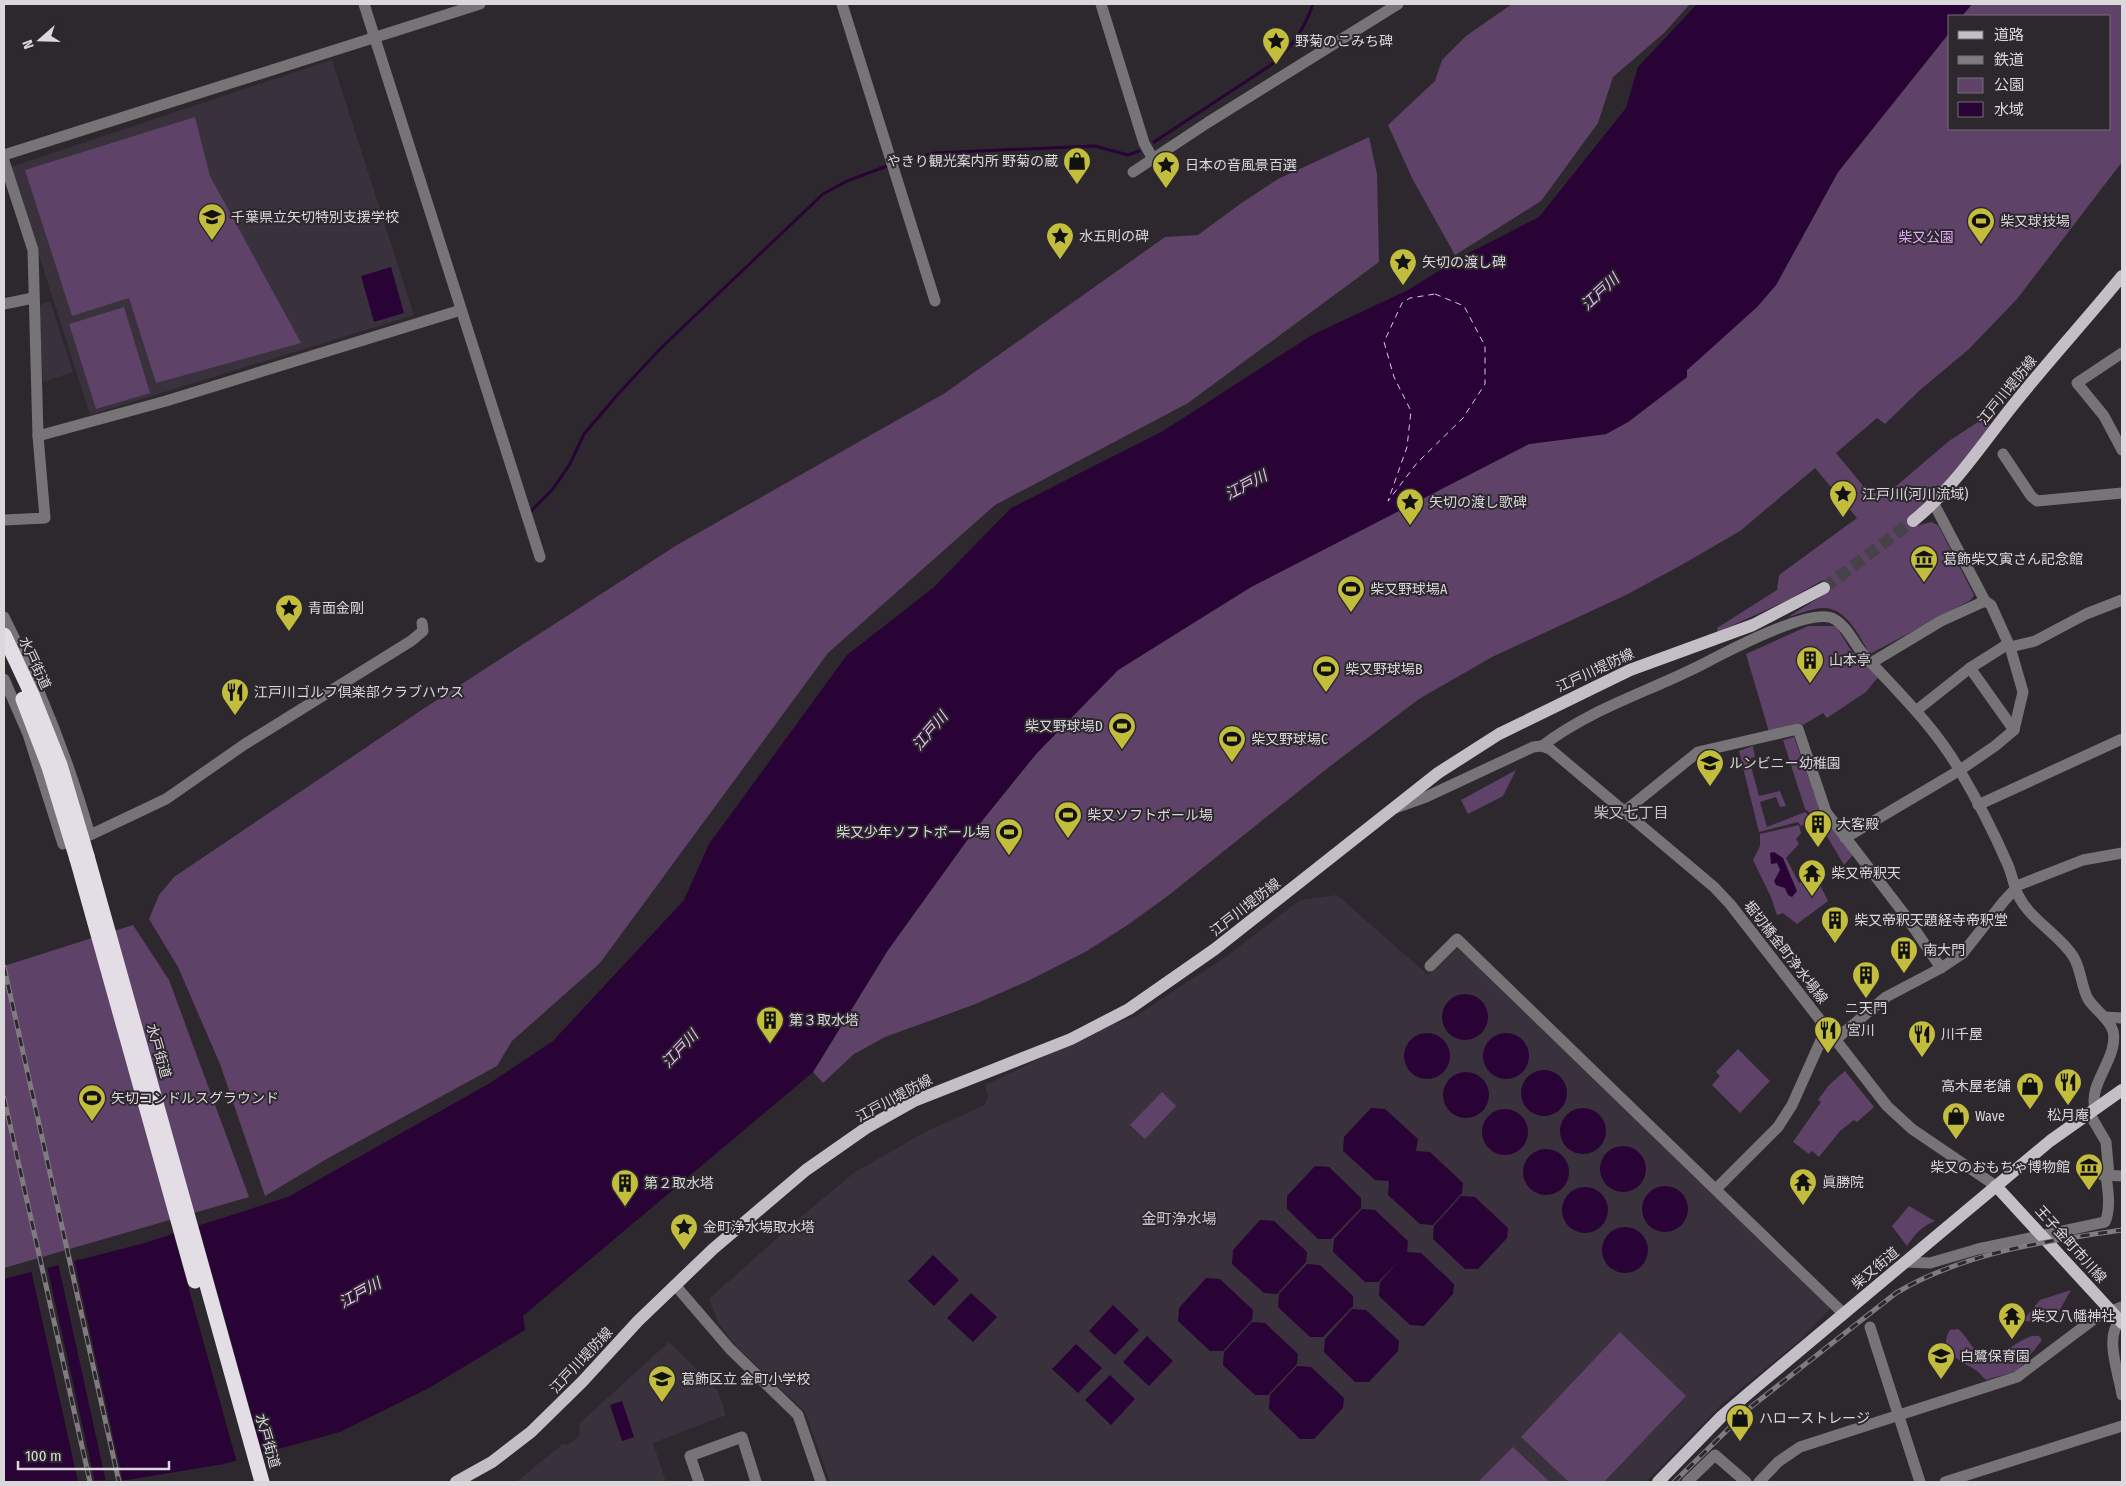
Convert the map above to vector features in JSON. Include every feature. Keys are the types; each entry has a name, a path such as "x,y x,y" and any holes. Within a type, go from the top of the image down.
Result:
{"highway":[{"name":"水戸街道","path":"4,635 33,697 60,765 82,858 262,1482"},
{"name":"水戸街道","path":"4,658 24,702 82,858"},
{"name":"水戸街道","path":"92,893 252,1482"}],"main road":[{"name":"江戸川堤防線","path":"1913,521 1934,504 1968,466 2036,378 2122,276"},
{"name":"江戸川堤防線","path":"456,1482 492,1462 531,1432 675,1286 785,1188 851,1138 914,1101 1071,1039 1129,1009 1215,949 1456,761 1541,712 1637,667 1754,626 1824,588"},
{"name":"柴又街道","path":"1658,1482 1733,1406 2053,1139 2122,1090"},
{"name":"王子金町市川線","path":"1996,1186 2116,1308 2121,1322"}],"street":[{"path":"364,4 540,557"},
{"path":"4,155 480,4"},
{"path":"842,4 936,301"},
{"path":"1101,4 1144,143 1153,159"},
{"path":"1133,172 1398,4"},
{"path":"4,161 33,250 38,436 45,518 4,520"},
{"path":"4,304 33,298"},
{"path":"38,436 166,401 461,310"},
{"path":"2122,354 2077,383 2104,416 2122,450"},
{"path":"2002,454 2031,496 2037,501 2122,494"},
{"path":"1845,838 1960,770 1995,746 2014,730 2023,692 2009,645 1990,605 1985,601 1934,504"},
{"path":"1917,710 1970,668 2009,645 2035,641 2086,614 2122,600"},
{"path":"1871,663 1942,621 1985,601"},
{"name":"江戸川堤防線","path":"1394,808 1426,797 1532,747 1542,746 1557,734 1611,705 1700,665 1738,645 1814,616 1831,618 1841,624 1854,644 1917,710 1960,770 2008,865 2016,889 2032,916 2075,958 2088,998 2111,1024 2114,1043 2096,1090 2092,1111"},
{"path":"4,617 25,658 55,727 90,835 166,799 245,744 411,641 423,631 422,624"},
{"path":"1970,668 2014,730"},
{"path":"4,679 28,734 63,844"},
{"path":"1624,811 1698,752 1798,729 1826,812 1905,915 1941,968"},
{"path":"1978,804 2122,740"},
{"name":"堀切橋金町浄水場線","path":"1542,746 1550,749 1694,868 1725,899 1878,1096 1899,1118 1996,1186"},
{"path":"1835,1040 1873,1006 1902,987 1941,968 1962,954 2020,885 2083,860 2122,853"},
{"path":"1430,966 1457,939 1844,1314"},
{"path":"2104,1017 2122,1018"},
{"path":"1716,1189 1778,1127 1792,1105 1826,1029"},
{"path":"1906,1262 1930,1262 1978,1249 2105,1222 2108,1189 2105,1175 2106,1142 2092,1111"},
{"path":"2105,1175 2122,1176"},
{"path":"675,1286 730,1349 798,1415 818,1482"},
{"path":"1759,1482 1778,1462 1800,1447 2017,1377 2098,1316 2116,1308"},
{"path":"2121,1322 2116,1326 2112,1344 2122,1395"},
{"path":"1870,1327 1920,1482"},
{"path":"1945,1482 2122,1426"},
{"path":"699,1482 690,1456 742,1437 756,1482"},
{"path":"1687,1482 1716,1455 1746,1482"}],"shaded area":[{"name":"千葉県立矢切特別支援学校","path":"332,60 414,315 90,415 11,167"},
{"path":"50,301 73,372 43,382 39,306"},
{"name":"金町浄水場","path":"1337,895 1428,975 1457,946 1831,1308 1800,1340 1722,1404 1646,1482 830,1482 805,1412 736,1346 719,1324 709,1299 802,1216 855,1172 927,1131 985,1105 988,1096 985,1085 1108,1026 1136,1016 1227,956 1300,900"},
{"name":"葛飾区立 金町小学校","path":"669,1342 718,1391 726,1415 653,1443 666,1482 516,1482 563,1444 568,1445 579,1436 580,1423"}],"green space":[{"path":"1512,4 1690,4 1664,33 1613,77 1598,123 1541,201 1455,255 1413,180 1388,125 1435,81 1442,60 1466,36"},
{"name":"柴又公園","path":"1972,4 2122,4 2122,162 2017,299 1969,349 1920,390 1885,424 1877,418 1836,453 1869,493 1888,493 1949,441 1984,418 1990,425 1917,526 1931,522 1938,525 1974,595 1971,600 1870,654 1847,619 1834,610 1826,608 1817,609 1788,617 1830,591 1823,580 1788,600 1718,632 1717,628 1777,590 1779,575 1857,518 1815,468 1740,531 1628,594 1492,657 1419,699 1329,767 1169,895 1087,951 1030,980 973,1005 885,1037 854,1054 823,1083 813,1072 888,950 973,832 1036,754 1118,670 1251,587 1529,444 1606,434 1628,422 1687,377 1687,370 1757,307 1776,285 1838,172 1948,34 1948,130 2111,130 2111,15 1963,15"},
{"path":"195,117 210,176 301,343 156,383 129,298 72,316 25,170"},
{"path":"1369,137 1377,174 1379,262 1188,403 995,505 828,653 600,963 512,1041 497,1066 330,1157 265,1196 220,1064 178,967 149,919 159,895 174,877 423,709 677,545 945,393 1165,237 1198,235 1278,179"},
{"path":"124,307 150,393 96,409 69,324"},
{"path":"1808,626 1836,626 1850,649 1878,677 1866,692 1827,718 1823,713 1803,725 1800,723 1769,732 1746,654"},
{"path":"1794,737 1822,816 1853,855 1844,865 1816,818 1805,809 1783,740"},
{"path":"1753,746 1755,757 1749,759 1759,796 1780,791 1786,806 1780,807 1776,797 1760,802 1767,827 1805,812 1813,819 1801,826 1798,822 1759,832 1739,751"},
{"path":"1516,770 1503,796 1468,814 1461,800"},
{"path":"1799,825 1801,833 1796,839 1799,844 1786,858 1799,883 1815,875 1828,901 1797,924 1783,913 1777,915 1771,897 1753,860 1760,846 1760,834"},
{"path":"133,925 169,980 249,1197 4,1268 4,966"},
{"path":"1738,1049 1770,1081 1740,1113 1712,1085 1720,1076 1716,1072"},
{"path":"1845,1071 1874,1107 1857,1122 1854,1120 1840,1131 1819,1157 1812,1151 1809,1154 1793,1142 1821,1102 1818,1100 1829,1085"},
{"path":"1162,1092 1176,1106 1145,1139 1130,1125"},
{"path":"1909,1206 1935,1221 1919,1231 1907,1246 1892,1226"},
{"path":"2071,1290 2054,1320 2046,1321 2042,1316 2034,1322 2025,1321 2024,1319 2040,1300"},
{"path":"1958,1329 1975,1350 1985,1357 2000,1354 2032,1336 2039,1336 2042,1340 2018,1371 1986,1380 1948,1350 1946,1344 1950,1330"},
{"path":"1620,1332 1686,1396 1604,1482 1569,1482 1521,1437"},
{"path":"1513,1447 1550,1482 1478,1482"}],"water":[{"name":"江戸川","path":"1697,4 1972,4 1963,15 1948,15 1948,34 1838,172 1776,285 1757,307 1687,370 1687,377 1628,422 1606,434 1529,444 1251,587 1118,670 1036,754 973,832 888,950 813,1072 523,1316 525,1330 429,1388 340,1432 224,1464 127,1480 4,1482 4,1279 141,1244 288,1197 490,1083 553,1041 684,900 709,844 847,655 933,588 1011,508 1163,431 1312,335 1408,290 1463,256 1539,217 1626,108 1638,67"},
{"path":"391,267 404,313 374,322 361,276"},
{"path":"1774,852 1783,858 1797,891 1792,897 1788,895 1785,888 1776,885 1774,881 1780,870 1777,863 1771,864 1770,853"},
{"path":"1461,994 1469,994 1478,998 1484,1004 1488,1017 1484,1030 1478,1036 1469,1040 1461,1040 1452,1036 1446,1030 1442,1021 1442,1013 1446,1004 1452,998"},
{"path":"1423,1033 1431,1033 1440,1037 1446,1043 1450,1056 1446,1069 1440,1075 1431,1079 1423,1079 1414,1075 1408,1069 1404,1060 1404,1052 1408,1043 1414,1037"},
{"path":"1502,1033 1510,1033 1519,1037 1525,1043 1529,1056 1525,1069 1519,1075 1510,1079 1502,1079 1493,1075 1487,1069 1483,1060 1483,1052 1487,1043 1493,1037"},
{"path":"1540,1070 1548,1070 1557,1074 1563,1080 1567,1093 1563,1106 1557,1112 1548,1116 1540,1116 1531,1112 1525,1106 1521,1097 1521,1089 1525,1080 1531,1074"},
{"path":"1462,1072 1470,1072 1479,1076 1485,1082 1489,1095 1485,1108 1479,1114 1470,1118 1462,1118 1453,1114 1447,1108 1443,1099 1443,1091 1447,1082 1453,1076"},
{"path":"1371,1108 1385,1109 1418,1139 1416,1151 1430,1152 1463,1183 1462,1193 1433,1225 1420,1224 1388,1195 1389,1181 1375,1180 1343,1151 1344,1137"},
{"path":"1579,1108 1587,1108 1596,1112 1602,1118 1606,1131 1602,1144 1596,1150 1587,1154 1579,1154 1570,1150 1564,1144 1560,1135 1560,1127 1564,1118 1570,1112"},
{"path":"1501,1109 1509,1109 1518,1113 1524,1119 1528,1132 1524,1145 1518,1151 1509,1155 1501,1155 1492,1151 1486,1145 1482,1136 1482,1128 1486,1119 1492,1113"},
{"path":"1619,1146 1627,1146 1636,1150 1642,1156 1646,1169 1642,1182 1636,1188 1627,1192 1619,1192 1610,1188 1604,1182 1600,1173 1600,1165 1604,1156 1610,1150"},
{"path":"1542,1149 1550,1149 1559,1153 1565,1159 1569,1172 1565,1185 1559,1191 1550,1195 1542,1195 1533,1191 1527,1185 1523,1176 1523,1168 1527,1159 1533,1153"},
{"path":"1315,1166 1329,1167 1361,1198 1361,1208 1331,1239 1318,1239 1287,1209 1287,1196"},
{"path":"1661,1186 1669,1186 1678,1190 1684,1196 1688,1209 1684,1222 1678,1228 1669,1232 1661,1232 1652,1228 1646,1222 1642,1213 1642,1205 1646,1196 1652,1190"},
{"path":"1581,1187 1589,1187 1598,1191 1604,1197 1608,1210 1604,1223 1598,1229 1589,1233 1581,1233 1572,1229 1566,1223 1562,1214 1562,1206 1566,1197 1572,1191"},
{"path":"1461,1196 1475,1197 1508,1228 1507,1238 1478,1269 1465,1269 1433,1239 1434,1226"},
{"path":"1362,1209 1375,1210 1408,1241 1407,1252 1421,1253 1454,1284 1453,1294 1424,1326 1410,1325 1379,1296 1380,1282 1400,1260 1378,1282 1365,1282 1333,1252 1334,1239"},
{"path":"1260,1220 1274,1221 1307,1252 1306,1262 1277,1294 1264,1293 1232,1264 1233,1250"},
{"path":"1621,1227 1629,1227 1638,1231 1644,1237 1648,1250 1644,1263 1638,1269 1629,1273 1621,1273 1612,1269 1606,1263 1602,1254 1602,1246 1606,1237 1612,1231"},
{"path":"933,1255 959,1280 934,1306 908,1281"},
{"path":"1307,1264 1320,1265 1353,1296 1353,1306 1323,1337 1310,1337 1278,1307 1279,1294"},
{"path":"1206,1278 1220,1279 1253,1310 1252,1320 1223,1351 1210,1351 1178,1321 1179,1308"},
{"path":"971,1293 997,1317 973,1342 947,1318"},
{"path":"1113,1305 1139,1330 1115,1355 1089,1331"},
{"path":"1352,1309 1366,1310 1399,1341 1398,1351 1369,1382 1355,1382 1324,1352 1325,1339"},
{"path":"1252,1322 1265,1323 1298,1354 1297,1364 1268,1395 1255,1395 1223,1365 1224,1352"},
{"path":"1147,1336 1173,1361 1149,1386 1123,1362"},
{"path":"1076,1344 1102,1368 1078,1393 1052,1369"},
{"path":"1297,1366 1311,1367 1344,1398 1343,1408 1314,1439 1300,1439 1269,1409 1270,1395"},
{"path":"1110,1375 1135,1399 1111,1425 1085,1400"},
{"path":"622,1401 634,1437 622,1441 610,1405"}],"pier":[{"path":"198,1223 263,1455 237,1463 173,1232"},
{"path":"74,1259 123,1482 106,1482 58,1263"},
{"path":"47,1266 95,1482 78,1482 31,1270"}],"waterway":[{"path":"1154,142 1271,65 1296,38 1306,22 1313,4"},
{"path":"531,511 552,490 570,464 584,434 619,393 661,348 823,194 847,181 898,162 935,153 1095,146 1128,155 1139,151"}],"ferry route":[{"path":"1435,294 1464,306 1485,346 1485,384 1463,418 1417,463 1388,501 1407,447 1411,411 1394,377 1384,342 1402,303 1410,298 1435,294"}],"tunnel":[{"path":"1824,588 1913,521"}],"railway":[{"path":"4,967 119,1482"},
{"path":"4,1098 90,1482"},
{"path":"1674,1482 1752,1406 1896,1293 1922,1279 1977,1258 2034,1244 2122,1230"}],"place":[{"name":"野菊のこみち碑","path":"1276,65"},
{"name":"やきり観光案内所 野菊の蔵","path":"1077,185"},
{"name":"日本の音風景百選","path":"1166,189"},
{"name":"千葉県立矢切特別支援学校","path":"212,241"},
{"name":"柴又球技場","path":"1981,245"},
{"name":"水五則の碑","path":"1060,260"},
{"name":"矢切の渡し碑","path":"1403,286"},
{"name":"江戸川(河川流域)","path":"1843,518"},
{"name":"矢切の渡し歌碑","path":"1410,526"},
{"name":"葛飾柴又寅さん記念館","path":"1924,583"},
{"name":"柴又野球場A","path":"1351,613"},
{"name":"青面金剛","path":"289,632"},
{"name":"山本亭","path":"1810,684"},
{"name":"柴又野球場B","path":"1326,693"},
{"name":"江戸川ゴルフ倶楽部クラブハウス","path":"235,716"},
{"name":"柴又野球場D","path":"1122,750"},
{"name":"柴又野球場C","path":"1232,763"},
{"name":"ルンビニー幼稚園","path":"1710,787"},
{"name":"柴又ソフトボール場","path":"1068,839"},
{"name":"大客殿","path":"1818,848"},
{"name":"柴又少年ソフトボール場","path":"1009,856"},
{"name":"柴又帝釈天","path":"1812,897"},
{"name":"柴又帝釈天題経寺帝釈堂","path":"1835,944"},
{"name":"南大門","path":"1904,974"},
{"name":"ニ天門","path":"1866,999"},
{"name":"第３取水塔","path":"770,1044"},
{"name":"宮川","path":"1828,1054"},
{"name":"川千屋","path":"1922,1058"},
{"name":"松月庵","path":"2068,1106"},
{"name":"高木屋老舗","path":"2030,1110"},
{"name":"矢切コンドルスグラウンド","path":"92,1122"},
{"name":"Wave","path":"1956,1140"},
{"name":"柴又のおもちゃ博物館","path":"2089,1191"},
{"name":"眞勝院","path":"1803,1206"},
{"name":"第２取水塔","path":"625,1207"},
{"name":"金町浄水場取水塔","path":"684,1251"},
{"name":"柴又八幡神社","path":"2012,1340"},
{"name":"白鷺保育園","path":"1941,1380"},
{"name":"葛飾区立 金町小学校","path":"662,1403"},
{"name":"ハローストレージ","path":"1740,1442"}],"district":[{"name":"柴又七丁目","path":"1631,813"},
{"name":"金町浄水場","path":"1179,1219"}]}
